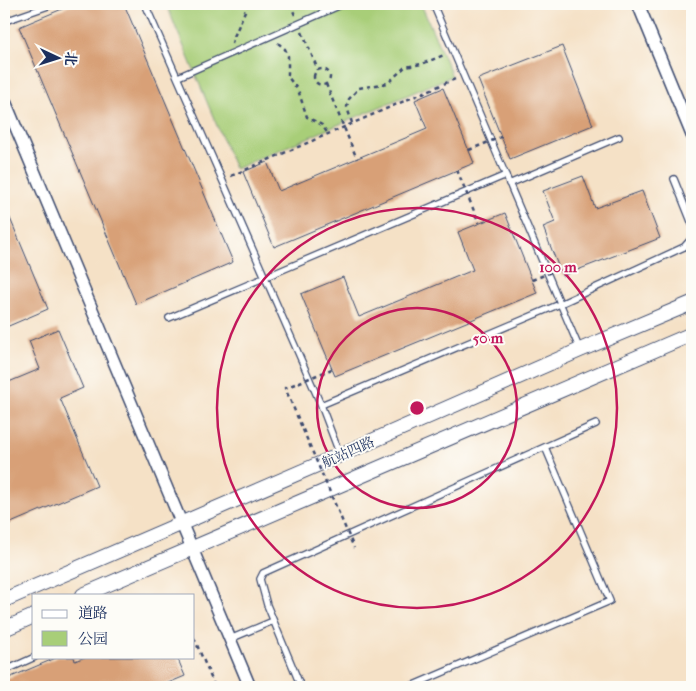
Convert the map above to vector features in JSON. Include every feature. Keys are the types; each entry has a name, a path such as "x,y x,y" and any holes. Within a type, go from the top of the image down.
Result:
{"street":[{"path":"638,4 692,135"},
{"path":"4,99 250,687"},
{"name":"航站四路","path":"4,600 692,303"},
{"name":"航站四路","path":"85,594 692,334"},
{"path":"4,629 32,617"}],"lane":[{"path":"8,20 54,4"},
{"path":"145,4 321,405 340,455"},
{"path":"178,77 343,4"},
{"path":"433,4 580,350"},
{"path":"509,184 619,137"},
{"path":"169,318 506,176"},
{"path":"674,179 692,224"},
{"path":"321,405 560,304 684,247 692,238"},
{"path":"301,687 267,606 260,579 263,573 270,568 596,424"},
{"path":"409,687 610,601 545,447"},
{"path":"230,639 273,621"},
{"path":"4,671 33,658"}],"path":[{"path":"234,52 232,46 233,39 248,4"},
{"path":"290,4 297,20"},
{"path":"301,28 318,70"},
{"path":"270,36 284,49 288,56 288,77 298,90 307,117 322,125 328,134"},
{"path":"352,123 347,107 350,99 359,88 388,83 405,67 454,52"},
{"path":"326,69 330,73 330,81 326,84 318,84 314,79 318,70 326,69"},
{"path":"222,180 463,75"},
{"path":"326,84 357,159"},
{"path":"469,150 501,136"},
{"path":"457,170 479,223"},
{"path":"532,280 559,269"},
{"path":"332,369 285,388 354,548"},
{"path":"195,640 215,687"}],"green space":[{"path":"166,4 421,4 452,76 235,169"}],"building":[{"path":"74,4 124,4 233,262 136,304 19,27"},
{"path":"562,46 593,125 510,159 478,79"},
{"path":"443,88 474,163 274,247 243,172 267,162 279,191 427,129 415,100"},
{"path":"583,176 595,208 642,191 660,238 562,276 543,227 555,222 543,191"},
{"path":"4,204 48,309 4,328"},
{"path":"505,213 537,293 335,376 301,294 343,277 359,317 473,270 458,232"},
{"path":"58,329 83,388 60,398 97,486 4,526 4,384 40,369 29,341"},
{"path":"56,658 74,658 75,661 82,658 177,658 185,676 161,687 4,687 4,680"}]}
